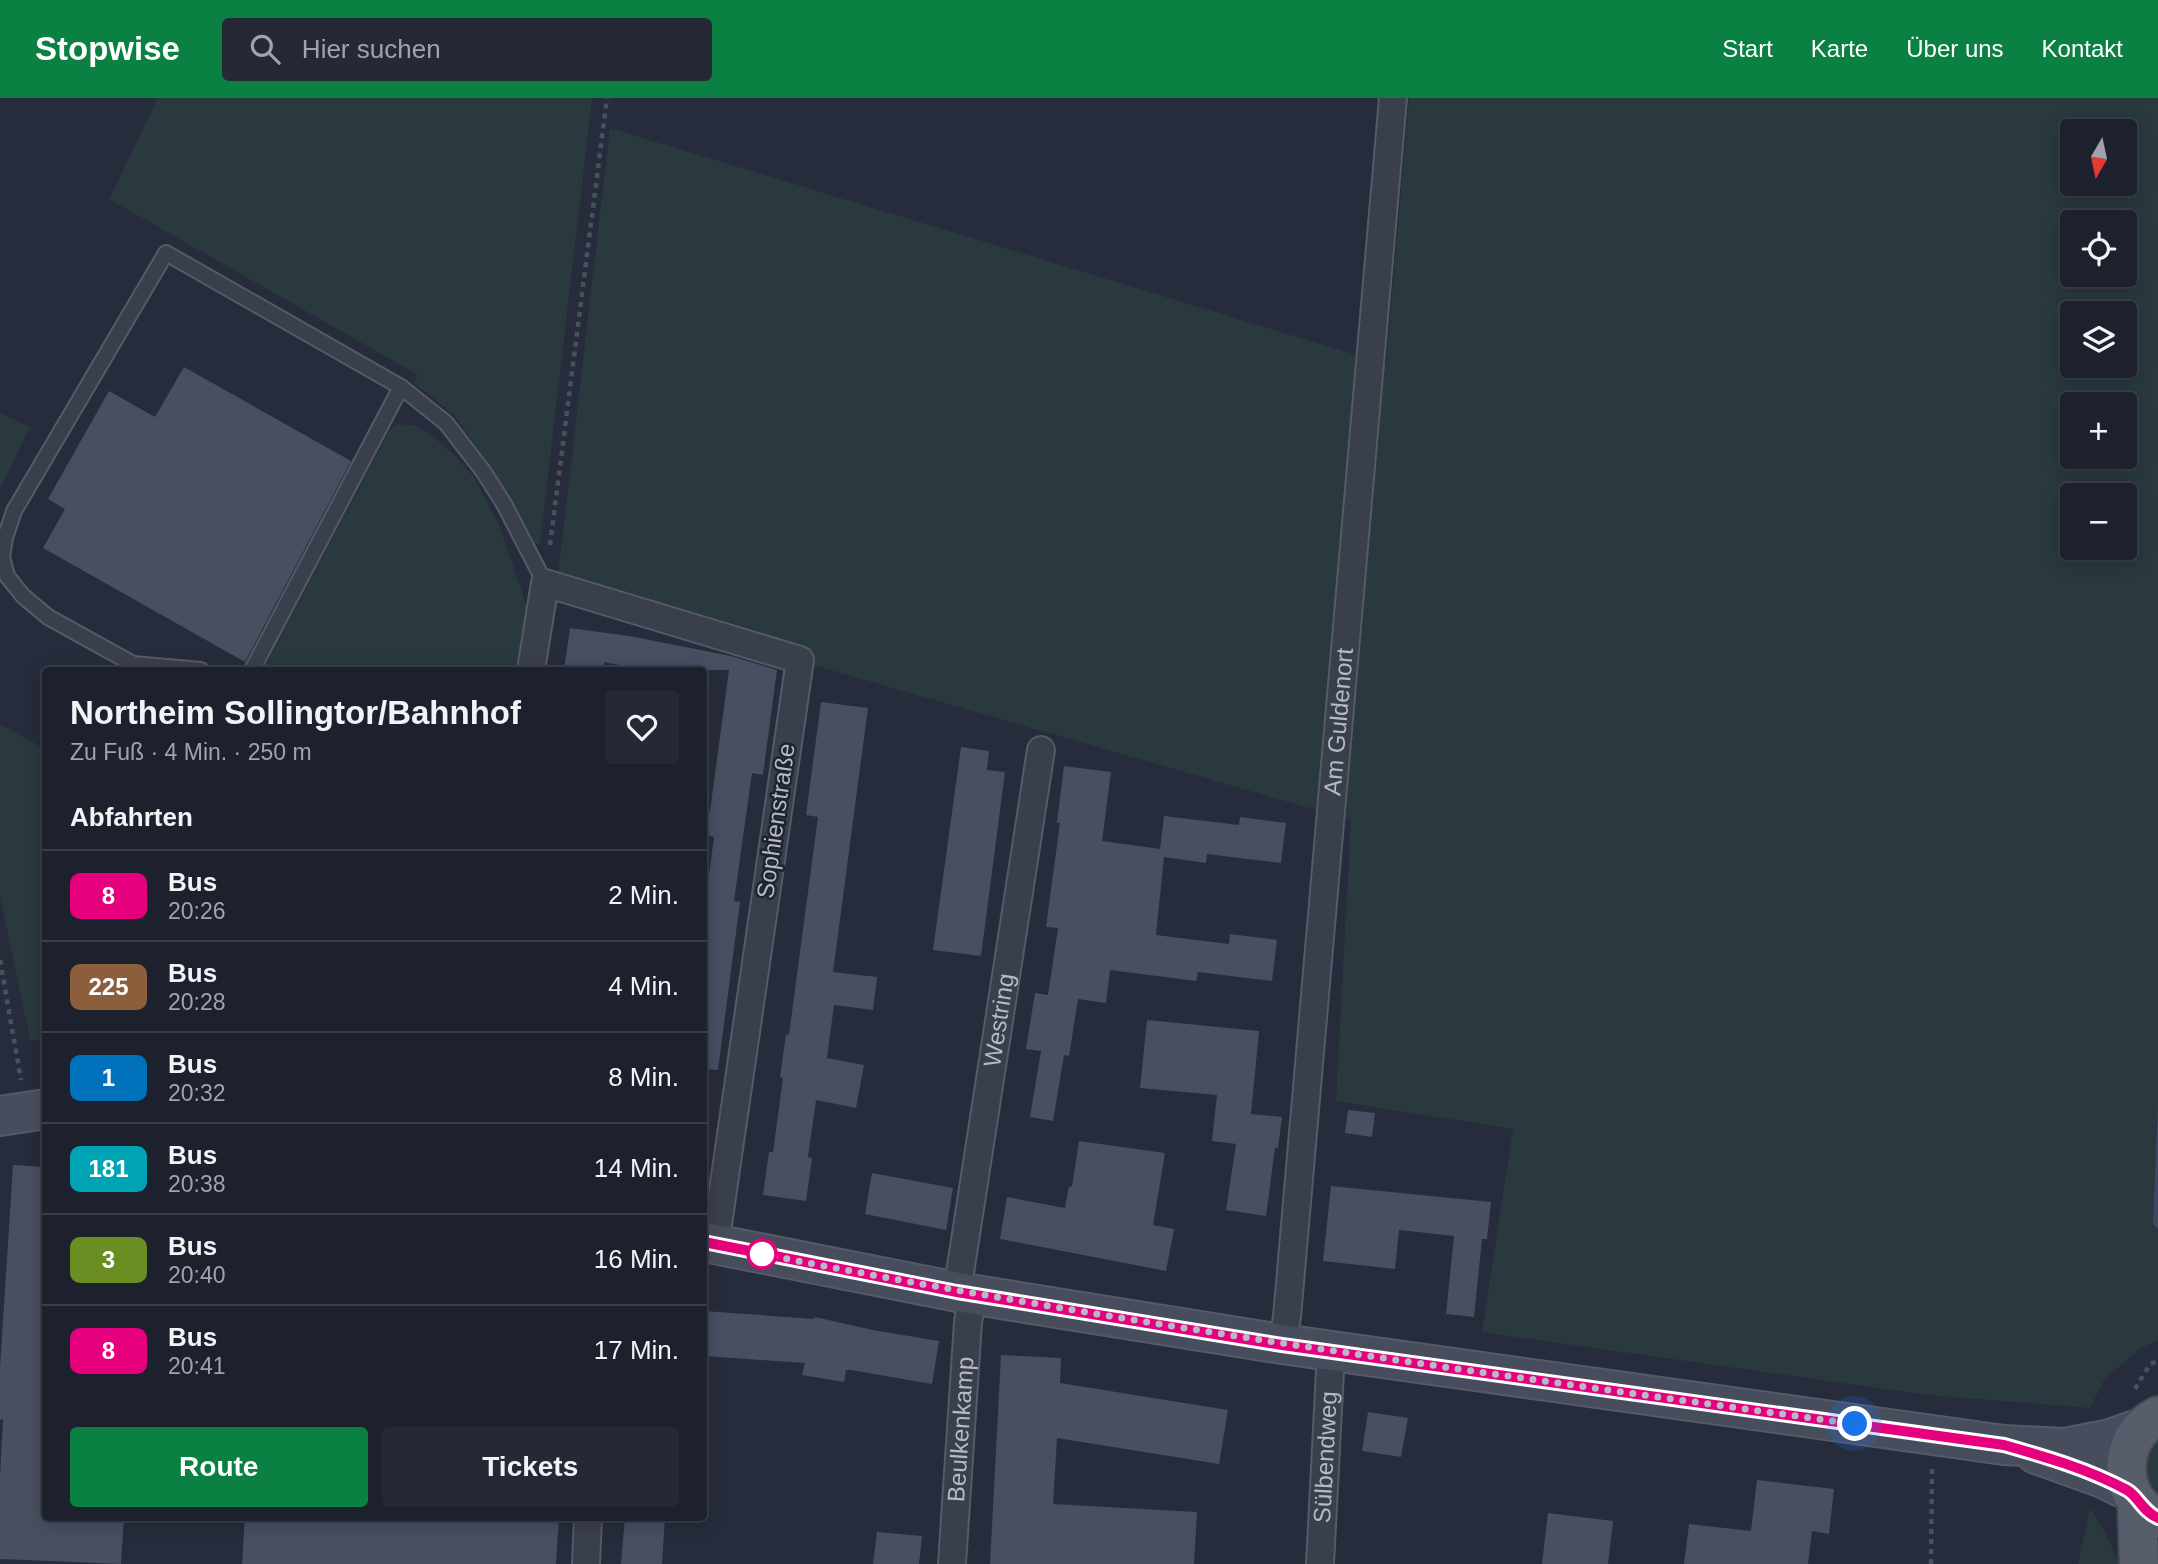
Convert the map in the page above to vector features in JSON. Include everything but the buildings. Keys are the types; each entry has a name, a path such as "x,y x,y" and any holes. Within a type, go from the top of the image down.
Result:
{"main road":[{"path":"709,1243 965,1293 1282,1345 2004,1445 2064,1448 2110,1439 2153,1419"},
{"path":"2139,1564 2142,1504 2126,1476 2126,1459 2131,1443 2153,1419"},
{"path":"2004,1445 2103,1478 2142,1504"}],"street":[{"name":"Am Guldenort","path":"1282,1345 1287,1317 1394,98"},
{"path":"531,667 545,583"},
{"name":"Sophienstraße","path":"545,583 800,660 709,1243"},
{"name":"Westring","path":"965,1293 1041,750"},
{"name":"Beulkenkamp","path":"953,1564 968,1322 965,1293"},
{"name":"Sülbendweg","path":"1320,1564 1331,1351"},
{"path":"586,1564 588,1521"}],"lane":[{"path":"167,667 133,664 48,617 23,596 7,576 2,557 13,511 166,253 401,387 446,423 483,471 545,583"},
{"path":"254,667 401,387"}],"path":[{"path":"545,583 607,98"},
{"path":"0,960 23,1105"},
{"path":"2144,1373 2150,1364 2158,1361"},
{"path":"1931,1564 1933,1434"}],"shaded area":[{"path":"158,98 592,98 540,544 535,544 493,470 454,415 414,383 418,375 109,199"},
{"path":"1409,98 2158,98 2158,1341 2142,1347 2104,1380 2090,1408 1927,1395 1482,1332 1513,1129 1336,1101 1351,820 813,665 814,653 558,576 610,128 1386,364"},
{"path":"0,413 30,427 0,489"},
{"path":"399,424 416,426 435,438 474,477 500,527 527,607 519,667 265,667 390,429"},
{"path":"0,724 42,747 42,1037 39,1040 30,1040 0,895"},
{"path":"2158,1432 2158,1503 2147,1491 2142,1453"},
{"path":"2090,1508 2106,1534 2119,1564 2078,1564"}],"water":[{"path":"2158,1103 2158,1229 2153,1224"}],"bus line":[{"name":"8","path":"707,1243 957,1292 1282,1345 2004,1445 2103,1478 2131,1492 2150,1515 2158,1518"}],"route":[{"path":"762,1254 957,1292 1282,1345 1855,1424"}]}
